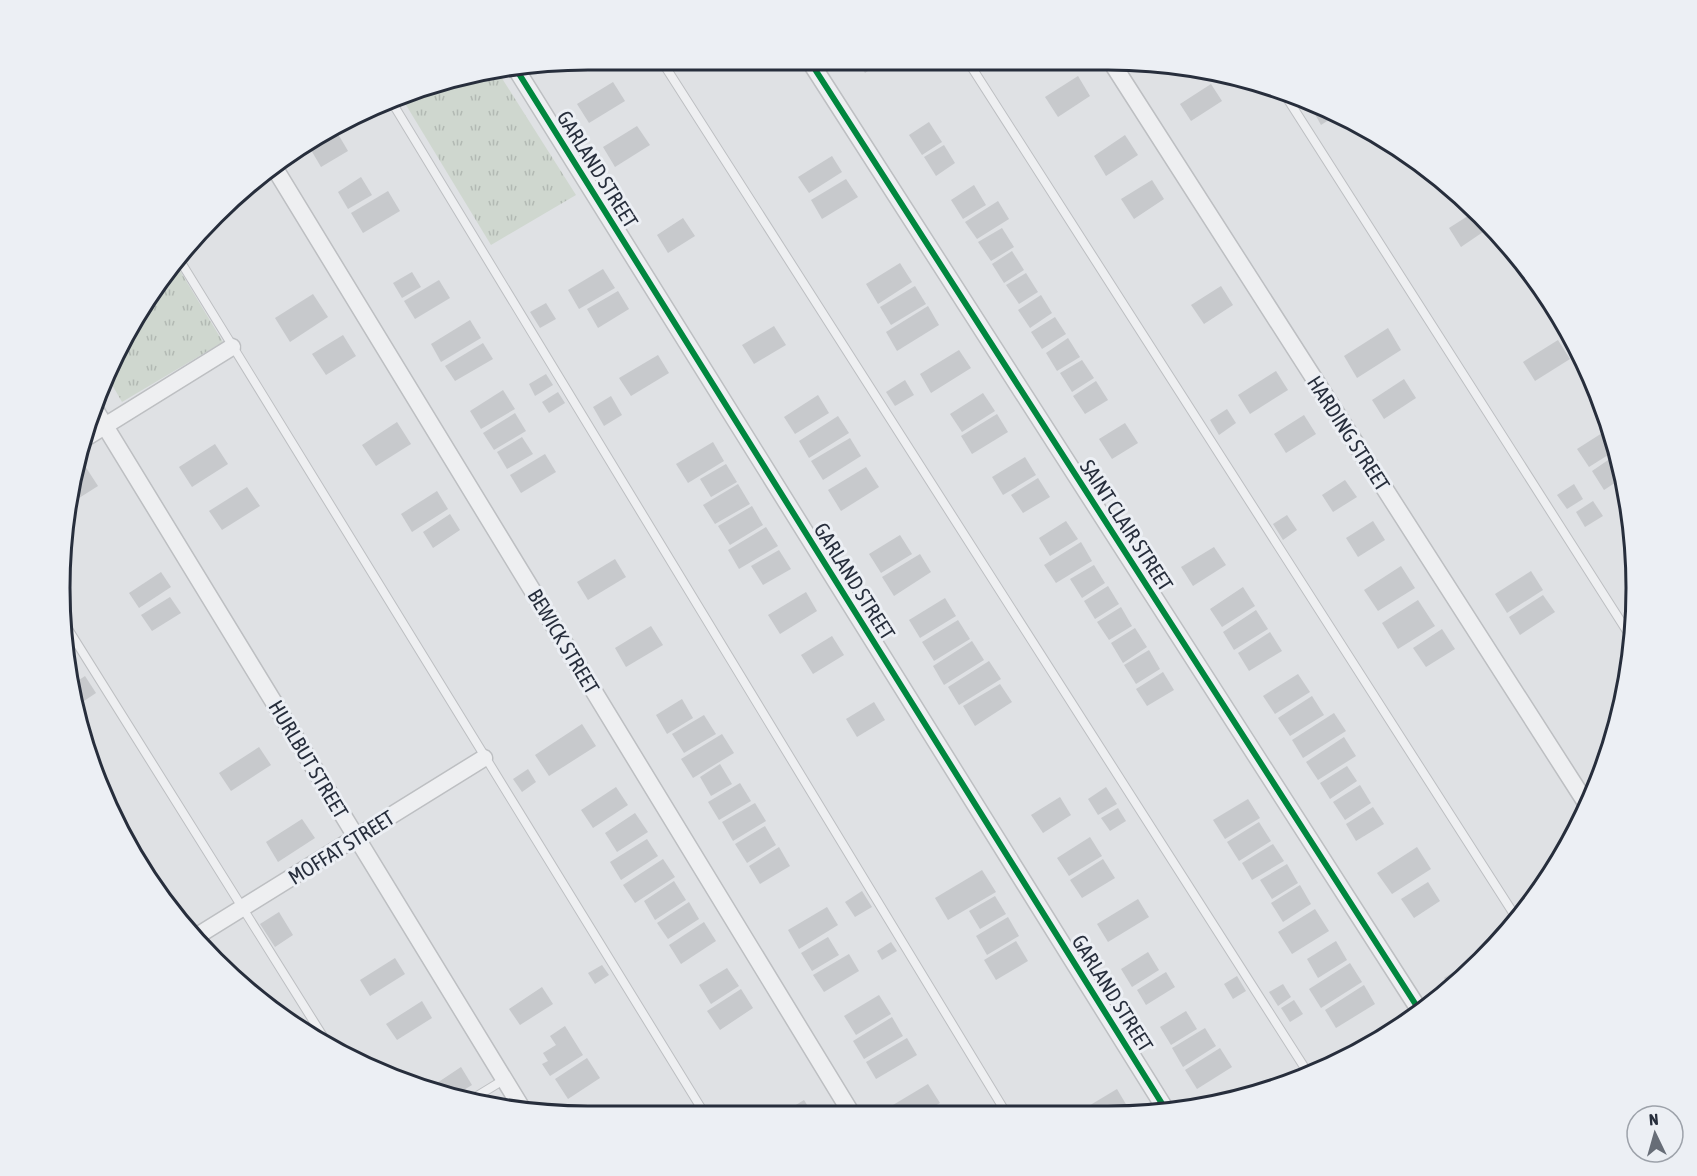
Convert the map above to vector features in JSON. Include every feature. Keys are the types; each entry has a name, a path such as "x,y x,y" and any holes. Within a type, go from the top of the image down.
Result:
{"street":[{"name":"SAINT CLAIR STREET","path":"815,70 1416,1005"},
{"name":"HARDING STREET","path":"1117,70 1582,797"},
{"name":"GARLAND STREET","path":"520,75 1161,1102"},
{"name":"BEWICK STREET","path":"278,174 847,1106"},
{"path":"95,432 232,347"},
{"name":"HURLBUT STREET","path":"100,417 518,1101"},
{"name":"MOFFAT STREET","path":"202,932 484,758"}],"lane":[{"path":"667,70 1304,1067"},
{"path":"973,70 1512,912"},
{"path":"1291,104 1625,627"},
{"path":"395,108 1002,1106"},
{"path":"183,266 700,1106"},
{"path":"73,638 319,1030"},
{"path":"480,1094 505,1079"}],"green space":[{"path":"502,78 576,195 491,245 406,104 454,88"},
{"path":"180,270 223,342 122,402 112,385 140,329"}],"building":[{"path":"1078,76 1090,96 1058,117 1045,97"},
{"path":"613,82 625,101 589,123 577,104"},
{"path":"1211,84 1222,101 1191,121 1180,104"},
{"path":"1315,113 1329,120 1321,125"},
{"path":"929,122 942,142 922,155 909,135"},
{"path":"637,126 650,145 615,167 603,147"},
{"path":"339,135 348,151 321,167 312,151"},
{"path":"1125,135 1138,155 1106,176 1094,156"},
{"path":"944,145 955,163 936,176 924,157"},
{"path":"832,156 842,172 809,193 798,177"},
{"path":"361,177 372,195 348,209 338,192"},
{"path":"846,179 858,197 822,219 811,200"},
{"path":"1152,180 1164,199 1134,219 1121,199"},
{"path":"974,185 986,205 963,219 951,200"},
{"path":"388,191 400,211 363,233 351,213"},
{"path":"998,201 1009,219 977,239 965,222"},
{"path":"1468,216 1483,232 1461,247 1449,228"},
{"path":"683,218 695,236 668,253 657,235"},
{"path":"1002,228 1014,247 991,261 978,242"},
{"path":"1012,251 1024,270 1004,283 992,264"},
{"path":"900,263 912,282 878,304 866,284"},
{"path":"603,269 615,288 579,309 568,290"},
{"path":"412,272 421,287 402,298 393,283"},
{"path":"1026,273 1038,292 1019,304 1006,285"},
{"path":"439,280 450,298 415,319 404,301"},
{"path":"915,286 926,304 891,325 880,307"},
{"path":"1221,286 1233,305 1204,324 1191,305"},
{"path":"618,291 629,309 598,328 587,309"},
{"path":"313,294 328,317 290,342 275,318"},
{"path":"1041,295 1052,313 1030,328 1018,310"},
{"path":"546,303 556,319 540,328 530,312"},
{"path":"928,306 939,325 897,351 886,332"},
{"path":"1055,317 1066,334 1042,349 1031,332"},
{"path":"470,320 481,338 441,362 431,344"},
{"path":"774,326 786,345 754,364 742,345"},
{"path":"1388,328 1401,350 1357,378 1344,356"},
{"path":"343,335 356,356 326,375 312,354"},
{"path":"1068,338 1080,357 1057,371 1046,353"},
{"path":"1558,340 1570,359 1535,381 1523,362"},
{"path":"483,343 493,359 455,381 445,366"},
{"path":"959,350 971,368 931,393 920,374"},
{"path":"658,355 669,373 631,396 619,378"},
{"path":"1082,360 1094,378 1072,392 1060,373"},
{"path":"1276,371 1288,390 1250,414 1238,395"},
{"path":"546,374 553,385 535,396 529,384"},
{"path":"1404,379 1416,398 1384,419 1372,400"},
{"path":"905,380 914,395 895,406 886,392"},
{"path":"1096,381 1108,400 1085,414 1073,396"},
{"path":"503,390 515,409 481,429 470,411"},
{"path":"558,392 565,403 549,413 542,402"},
{"path":"983,393 995,411 962,432 950,414"},
{"path":"818,395 829,413 795,434 784,417"},
{"path":"611,396 622,415 604,426 593,407"},
{"path":"1227,409 1236,423 1219,435 1210,420"},
{"path":"515,413 526,431 494,450 483,433"},
{"path":"997,414 1008,432 972,454 961,436"},
{"path":"1304,415 1316,434 1286,453 1274,434"},
{"path":"838,416 849,433 809,458 799,441"},
{"path":"397,422 411,444 376,466 362,445"},
{"path":"1125,423 1138,443 1112,459 1099,439"},
{"path":"1602,433 1609,454 1589,467 1577,449"},
{"path":"522,437 533,454 507,469 497,452"},
{"path":"850,438 861,456 823,480 811,461"},
{"path":"713,442 724,461 688,483 676,464"},
{"path":"215,444 228,464 192,487 179,467"},
{"path":"545,454 556,472 521,493 510,475"},
{"path":"1025,457 1036,475 1003,495 992,477"},
{"path":"1610,459 1616,482 1604,490 1592,471"},
{"path":"726,464 737,482 711,497 700,479"},
{"path":"85,466 98,486 78,499"},
{"path":"866,467 879,487 841,511 828,490"},
{"path":"1038,478 1050,497 1023,513 1011,495"},
{"path":"1345,480 1357,497 1333,512 1322,495"},
{"path":"738,484 750,504 715,524 703,505"},
{"path":"1574,484 1583,499 1567,509 1557,495"},
{"path":"247,487 260,506 222,530 209,511"},
{"path":"437,491 448,509 412,532 401,514"},
{"path":"1593,501 1603,516 1585,527 1576,512"},
{"path":"752,506 763,525 730,545 718,526"},
{"path":"450,514 460,530 433,548 423,532"},
{"path":"1287,515 1297,530 1283,540 1273,524"},
{"path":"1066,521 1078,539 1050,556 1039,538"},
{"path":"1373,521 1385,540 1358,557 1346,538"},
{"path":"766,527 778,546 739,569 728,550"},
{"path":"900,535 912,554 881,573 869,554"},
{"path":"1081,542 1092,561 1056,583 1044,565"},
{"path":"1214,547 1226,565 1193,586 1181,567"},
{"path":"779,550 791,569 763,585 751,566"},
{"path":"920,554 931,572 894,596 882,577"},
{"path":"615,559 626,577 588,600 577,582"},
{"path":"1094,565 1105,583 1082,598 1070,579"},
{"path":"1401,566 1415,588 1378,611 1364,590"},
{"path":"1531,571 1543,590 1507,613 1495,594"},
{"path":"161,572 171,587 139,608 129,593"},
{"path":"1108,586 1119,604 1095,619 1084,601"},
{"path":"1243,587 1255,606 1222,627 1210,609"},
{"path":"806,592 817,611 780,634 768,615"},
{"path":"1543,595 1555,612 1520,635 1509,617"},
{"path":"170,597 181,613 152,631 141,615"},
{"path":"945,598 956,616 920,638 909,620"},
{"path":"1418,600 1435,626 1398,649 1382,623"},
{"path":"1121,607 1132,626 1109,640 1097,622"},
{"path":"1256,610 1268,629 1234,650 1223,632"},
{"path":"958,620 970,639 934,661 922,642"},
{"path":"651,626 663,645 626,667 615,648"},
{"path":"1135,628 1147,647 1123,663 1111,643"},
{"path":"1442,629 1455,649 1426,667 1413,648"},
{"path":"1270,632 1282,651 1249,671 1238,653"},
{"path":"832,636 844,655 813,674 801,655"},
{"path":"972,641 984,660 944,685 933,666"},
{"path":"1149,650 1160,669 1136,684 1124,665"},
{"path":"989,661 1001,679 959,705 948,687"},
{"path":"1163,672 1174,690 1147,706 1136,689"},
{"path":"1298,674 1310,692 1275,714 1263,696"},
{"path":"85,676 96,693 83,702 80,689 79,680"},
{"path":"1000,684 1012,702 975,726 963,706"},
{"path":"1312,696 1324,715 1290,736 1278,718"},
{"path":"682,699 693,718 667,734 656,715"},
{"path":"874,702 885,720 857,737 846,719"},
{"path":"1334,713 1346,731 1303,758 1292,740"},
{"path":"704,715 716,734 684,753 672,734"},
{"path":"582,724 596,746 549,776 535,755"},
{"path":"722,734 734,753 693,778 681,759"},
{"path":"1344,737 1356,756 1318,780 1306,762"},
{"path":"259,747 271,765 231,791 219,773"},
{"path":"720,764 732,784 711,796 700,777"},
{"path":"1347,766 1357,781 1330,799 1320,783"},
{"path":"528,769 536,782 522,792 513,779"},
{"path":"740,783 751,801 719,820 708,802"},
{"path":"1360,785 1371,803 1345,820 1333,802"},
{"path":"616,787 628,805 593,828 581,810"},
{"path":"1106,787 1117,804 1098,815 1088,799"},
{"path":"1060,797 1071,815 1043,833 1031,815"},
{"path":"1248,799 1260,818 1225,839 1213,820"},
{"path":"755,803 766,821 733,841 722,822"},
{"path":"1373,807 1384,824 1356,841 1346,824"},
{"path":"1118,808 1126,821 1110,831 1101,818"},
{"path":"635,813 648,832 617,852 605,833"},
{"path":"302,819 315,838 278,862 266,842"},
{"path":"1259,822 1271,841 1239,861 1227,842"},
{"path":"765,826 776,845 747,863 735,844"},
{"path":"1090,837 1102,856 1069,876 1057,858"},
{"path":"647,839 658,856 621,880 610,862"},
{"path":"1273,844 1284,861 1252,880 1242,863"},
{"path":"779,847 790,866 760,884 749,866"},
{"path":"1417,847 1431,869 1392,894 1377,873"},
{"path":"663,859 675,877 635,903 623,885"},
{"path":"1103,859 1115,878 1082,898 1070,880"},
{"path":"1287,864 1298,883 1272,899 1260,880"},
{"path":"982,870 996,892 948,920 935,898"},
{"path":"674,881 686,900 655,920 644,901"},
{"path":"1428,882 1440,901 1414,918 1401,899"},
{"path":"1300,885 1311,904 1283,922 1271,903"},
{"path":"862,891 872,907 855,917 845,902"},
{"path":"995,896 1006,914 980,929 969,911"},
{"path":"1138,899 1149,917 1108,942 1097,924"},
{"path":"689,902 699,919 668,939 657,923"},
{"path":"827,907 838,925 799,949 788,930"},
{"path":"1315,909 1329,931 1292,954 1278,932"},
{"path":"279,912 293,935 275,947 260,924"},
{"path":"1008,917 1019,936 987,955 976,936"},
{"path":"704,922 716,941 681,964 669,945"},
{"path":"828,937 839,955 812,971 801,953"},
{"path":"1016,941 1028,961 996,980 984,960"},
{"path":"1336,941 1347,960 1318,978 1307,959"},
{"path":"891,942 897,951 882,960 877,951"},
{"path":"1148,952 1159,970 1132,987 1121,969"},
{"path":"849,954 859,971 824,992 813,975"},
{"path":"395,958 405,974 370,996 360,980"},
{"path":"1350,963 1362,982 1321,1008 1309,989"},
{"path":"602,965 609,975 595,984 588,973"},
{"path":"1460,967 1446,981 1444,978"},
{"path":"727,968 739,986 711,1004 699,985"},
{"path":"1166,972 1175,987 1146,1005 1137,990"},
{"path":"1237,976 1246,991 1233,999 1224,984"},
{"path":"1283,984 1291,997 1278,1006 1269,992"},
{"path":"1364,985 1375,1004 1336,1028 1325,1010"},
{"path":"542,987 553,1004 520,1025 509,1009"},
{"path":"741,989 753,1008 720,1030 707,1011"},
{"path":"879,995 891,1014 856,1035 844,1016"},
{"path":"1294,1000 1303,1014 1290,1022 1281,1008"},
{"path":"422,1001 432,1018 397,1040 386,1024"},
{"path":"1186,1011 1197,1029 1171,1045 1160,1027"},
{"path":"892,1017 903,1036 864,1059 853,1041"},
{"path":"565,1026 583,1055 550,1076 542,1064 548,1061 543,1053 556,1045 550,1036"},
{"path":"1205,1028 1216,1046 1183,1067 1172,1048"},
{"path":"907,1038 917,1055 876,1079 866,1062"},
{"path":"1220,1048 1232,1067 1197,1089 1185,1070"},
{"path":"587,1058 600,1078 568,1099 555,1079"},
{"path":"461,1067 472,1085 463,1090 437,1083"},
{"path":"928,1084 940,1103 935,1106 893,1105"},
{"path":"1117,1089 1126,1105 1109,1106 1089,1106"},
{"path":"804,1100 808,1106 794,1106"}],"cycle path":[{"path":"815,70 1416,1005"},
{"path":"520,75 1161,1102"}]}
